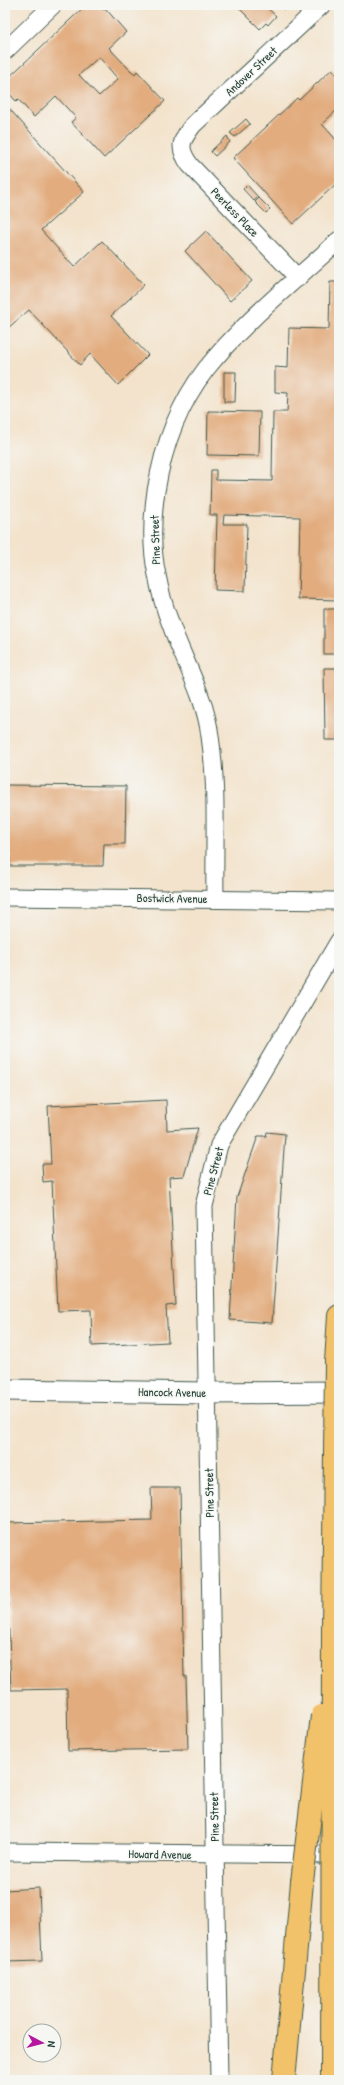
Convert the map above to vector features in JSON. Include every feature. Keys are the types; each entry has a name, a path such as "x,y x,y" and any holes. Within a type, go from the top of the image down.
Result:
{"highway":[{"path":"332,2080 333,1630 336,1362 339,1316"},
{"path":"284,2080 314,1770 333,1630"}],"street":[{"path":"5,51 53,5"},
{"name":"Andover Street","path":"182,140 193,125 322,5"},
{"name":"Peerless Place","path":"182,140 182,149 190,165 298,278"},
{"name":"Pine Street","path":"215,899 213,772 210,735 196,681 170,622 156,574 153,520 155,499 163,458 171,434 183,407 206,370 247,325 339,240"},
{"name":"Bostwick Avenue","path":"5,897 339,901"},
{"name":"Pine Street","path":"219,2080 204,1206 219,1145 339,941"},
{"name":"Hancock Avenue","path":"5,1390 207,1393 339,1392"},
{"name":"Howard Avenue","path":"5,1852 339,1855"}],"building":[{"path":"86,5 99,5 103,10 105,8 126,32 109,48 135,74 137,71 165,101 104,158 71,122 76,118 56,96 34,117 18,99 16,101 5,89 7,79","holes":["99,57 118,79 99,96 79,75"]},
{"path":"236,5 264,5 276,16 268,25 266,23 260,29"},
{"path":"279,5 289,5 284,10"},
{"path":"332,69 339,77 339,108 322,124 339,143 339,181 293,224 233,158 297,98 299,100"},
{"path":"5,104 84,192 41,230 74,267 102,241 144,285 111,316 148,355 118,385 90,354 80,365 29,310 8,328 5,324"},
{"path":"246,119 250,124 235,137 230,133"},
{"path":"227,136 230,142 215,156 211,152 212,150"},
{"path":"247,185 258,197 254,201 243,189"},
{"path":"259,198 270,209 266,213 255,202"},
{"path":"206,231 252,281 230,301 185,251"},
{"path":"330,282 339,282 339,600 298,599 300,517 224,515 223,524 247,524 245,591 215,590 217,515 210,515 211,470 216,470 216,480 272,481 273,412 287,412 288,393 275,392 275,367 288,368 289,328 329,329"},
{"path":"224,372 236,372 235,402 224,402"},
{"path":"208,411 260,412 259,456 207,455"},
{"path":"324,609 339,609 339,654 324,654"},
{"path":"324,668 339,668 339,740 325,740"},
{"path":"5,785 126,786 125,844 104,844 103,866 10,866 10,850 5,850"},
{"path":"166,1100 167,1130 198,1128 184,1176 169,1177 176,1305 166,1306 168,1342 92,1346 91,1310 58,1311 52,1181 43,1182 42,1164 51,1164 48,1106"},
{"path":"267,1132 285,1134 272,1323 230,1320 237,1197 258,1136 266,1136"},
{"path":"151,1488 180,1488 184,1676 186,1676 188,1749 68,1751 67,1689 11,1690 5,1523 152,1520"},
{"path":"39,1888 42,1961 5,1962 5,1890"}]}
